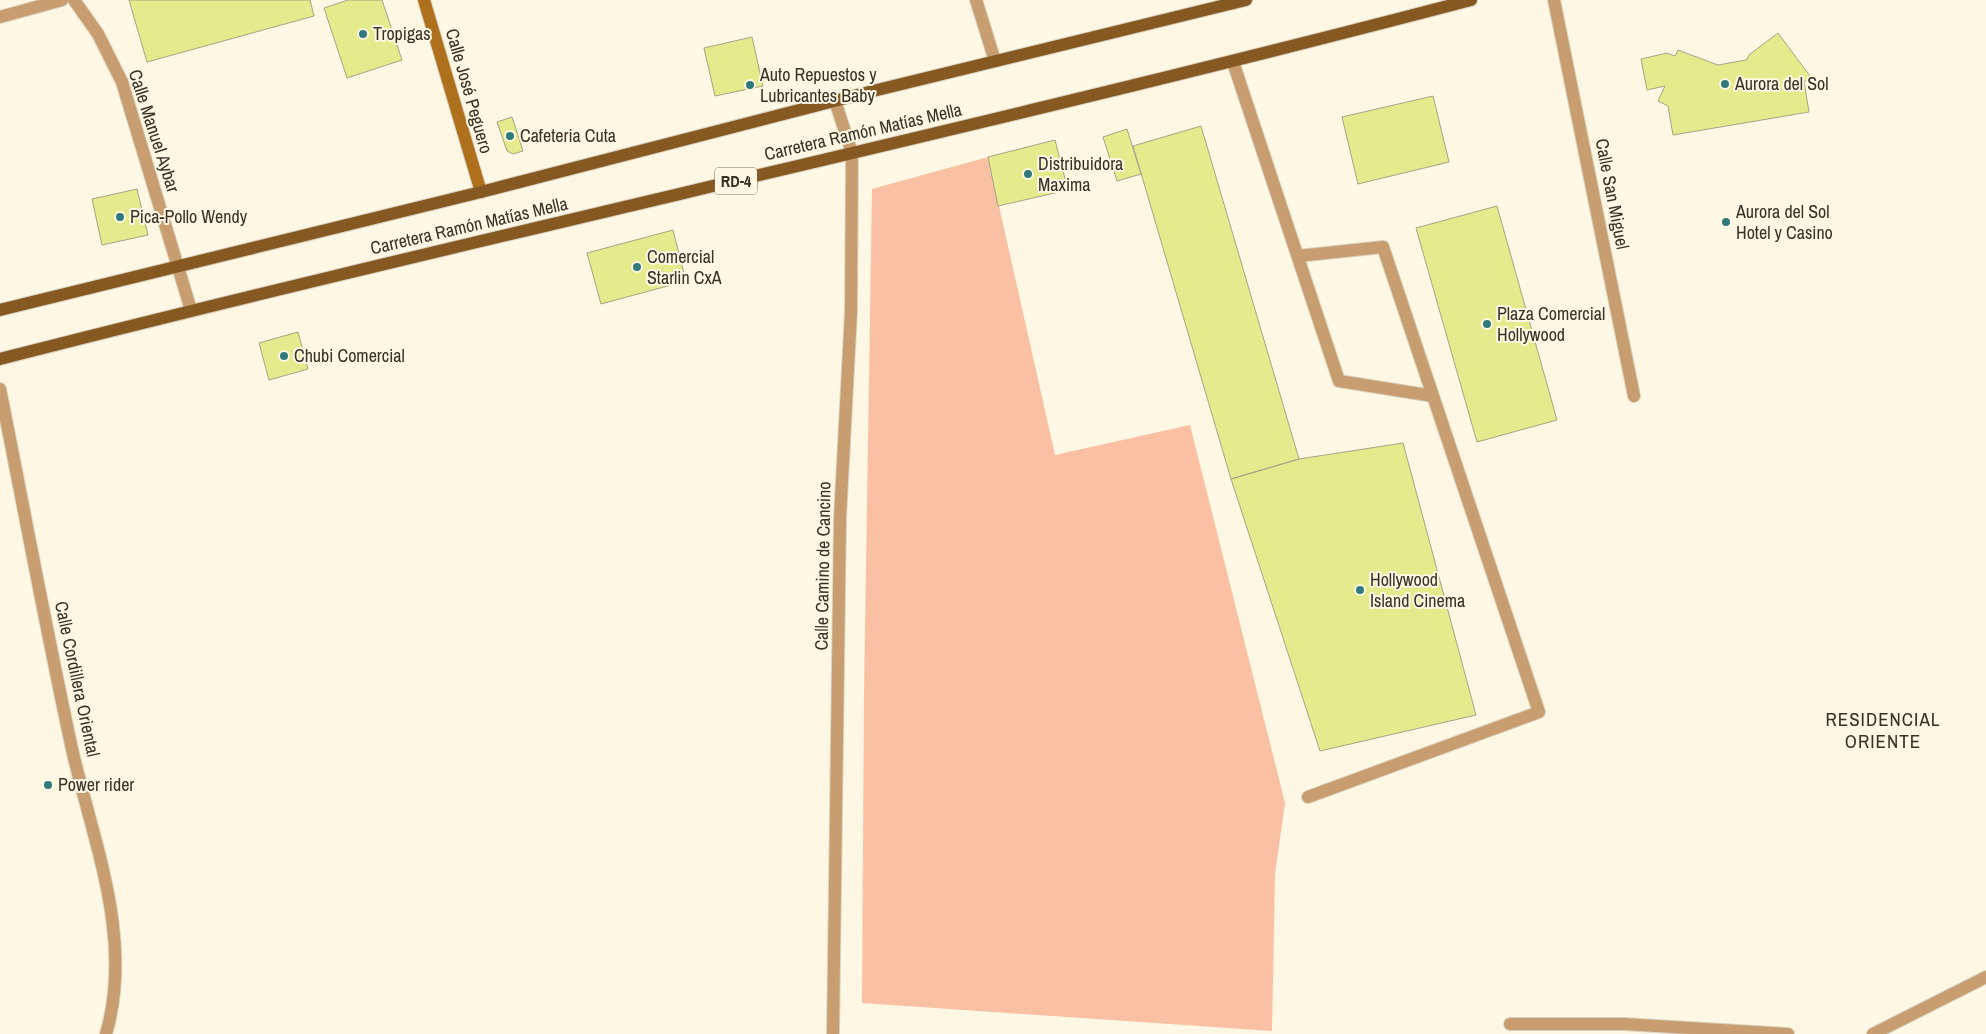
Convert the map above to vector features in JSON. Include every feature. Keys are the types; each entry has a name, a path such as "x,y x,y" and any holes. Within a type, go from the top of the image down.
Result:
{"main road":[{"name":"Calle José Peguero","path":"424,0 481,192"},
{"name":"Carretera Ramón Matías Mella","path":"0,310 481,192 1222,3 1246,0"},
{"name":"Carretera Ramón Matías Mella","path":"0,359 191,310 1233,62 1471,0"}],"street":[{"path":"0,17 62,0"},
{"name":"Calle Manuel Aybar","path":"74,0 98,34 122,82 191,310"},
{"path":"976,0 995,61"},
{"name":"Calle San Miguel","path":"1554,0 1634,396"},
{"path":"1233,62 1339,381 1433,396"},
{"name":"Calle Camino de Cancino","path":"833,1034 840,518 851,312 852,153 835,101"},
{"path":"1298,256 1383,247 1539,712 1308,797"},
{"name":"Calle Cordillera Oriental","path":"0,389 72,749 102,865 116,938 116,982 106,1034"},
{"path":"1873,1034 1986,976"},
{"path":"1510,1024 1624,1024 1788,1034"}],"shaded area":[{"path":"988,157 1055,455 1190,425 1285,803 1275,874 1272,1031 862,1003 864,694 872,189"}],"building":[{"path":"129,0 310,0 314,16 147,62"},
{"name":"Tropigas","path":"348,0 382,0 402,60 347,78 324,8"},
{"name":"Aurora del Sol","path":"1778,33 1813,80 1804,81 1809,112 1673,135 1668,106 1658,101 1665,86 1647,90 1641,59 1667,53 1675,56 1678,50 1718,65 1746,60 1750,54"},
{"path":"752,37 763,86 715,96 704,48"},
{"path":"1433,96 1449,162 1358,184 1342,117"},
{"name":"Cafeteria Cuta","path":"512,117 523,151 513,154 507,151 497,122"},
{"path":"1201,126 1299,459 1231,479 1133,146"},
{"path":"1127,129 1141,174 1117,181 1103,137"},
{"name":"Distribuidora Maxima","path":"1055,140 1068,190 998,206 988,157"},
{"name":"Pica-Pollo Wendy","path":"137,189 148,235 102,245 92,199"},
{"name":"Plaza Comercial Hollywood","path":"1497,206 1557,420 1477,442 1416,228"},
{"name":"Comercial Starlin CxA","path":"673,230 686,281 601,304 587,253"},
{"name":"Chubi Comercial","path":"298,332 308,369 269,380 259,343"},
{"path":"1403,443 1476,715 1320,751 1231,479 1299,459"}],"place":[{"name":"Tropigas","path":"363,34"},
{"name":"Aurora del Sol","path":"1725,84"},
{"name":"Auto Repuestos y Lubricantes Baby","path":"750,85"},
{"name":"Cafeteria Cuta","path":"510,136"},
{"name":"Distribuidora Maxima","path":"1028,174"},
{"name":"Pica-Pollo Wendy","path":"120,217"},
{"name":"Aurora del Sol Hotel y Casino","path":"1726,222"},
{"name":"Comercial Starlin CxA","path":"637,267"},
{"name":"Plaza Comercial Hollywood","path":"1487,324"},
{"name":"Chubi Comercial","path":"284,356"},
{"name":"Hollywood Island Cinema","path":"1360,590"},
{"name":"Power rider","path":"48,785"}],"district":[{"name":"RESIDENCIAL ORIENTE","path":"1883,730"}]}
